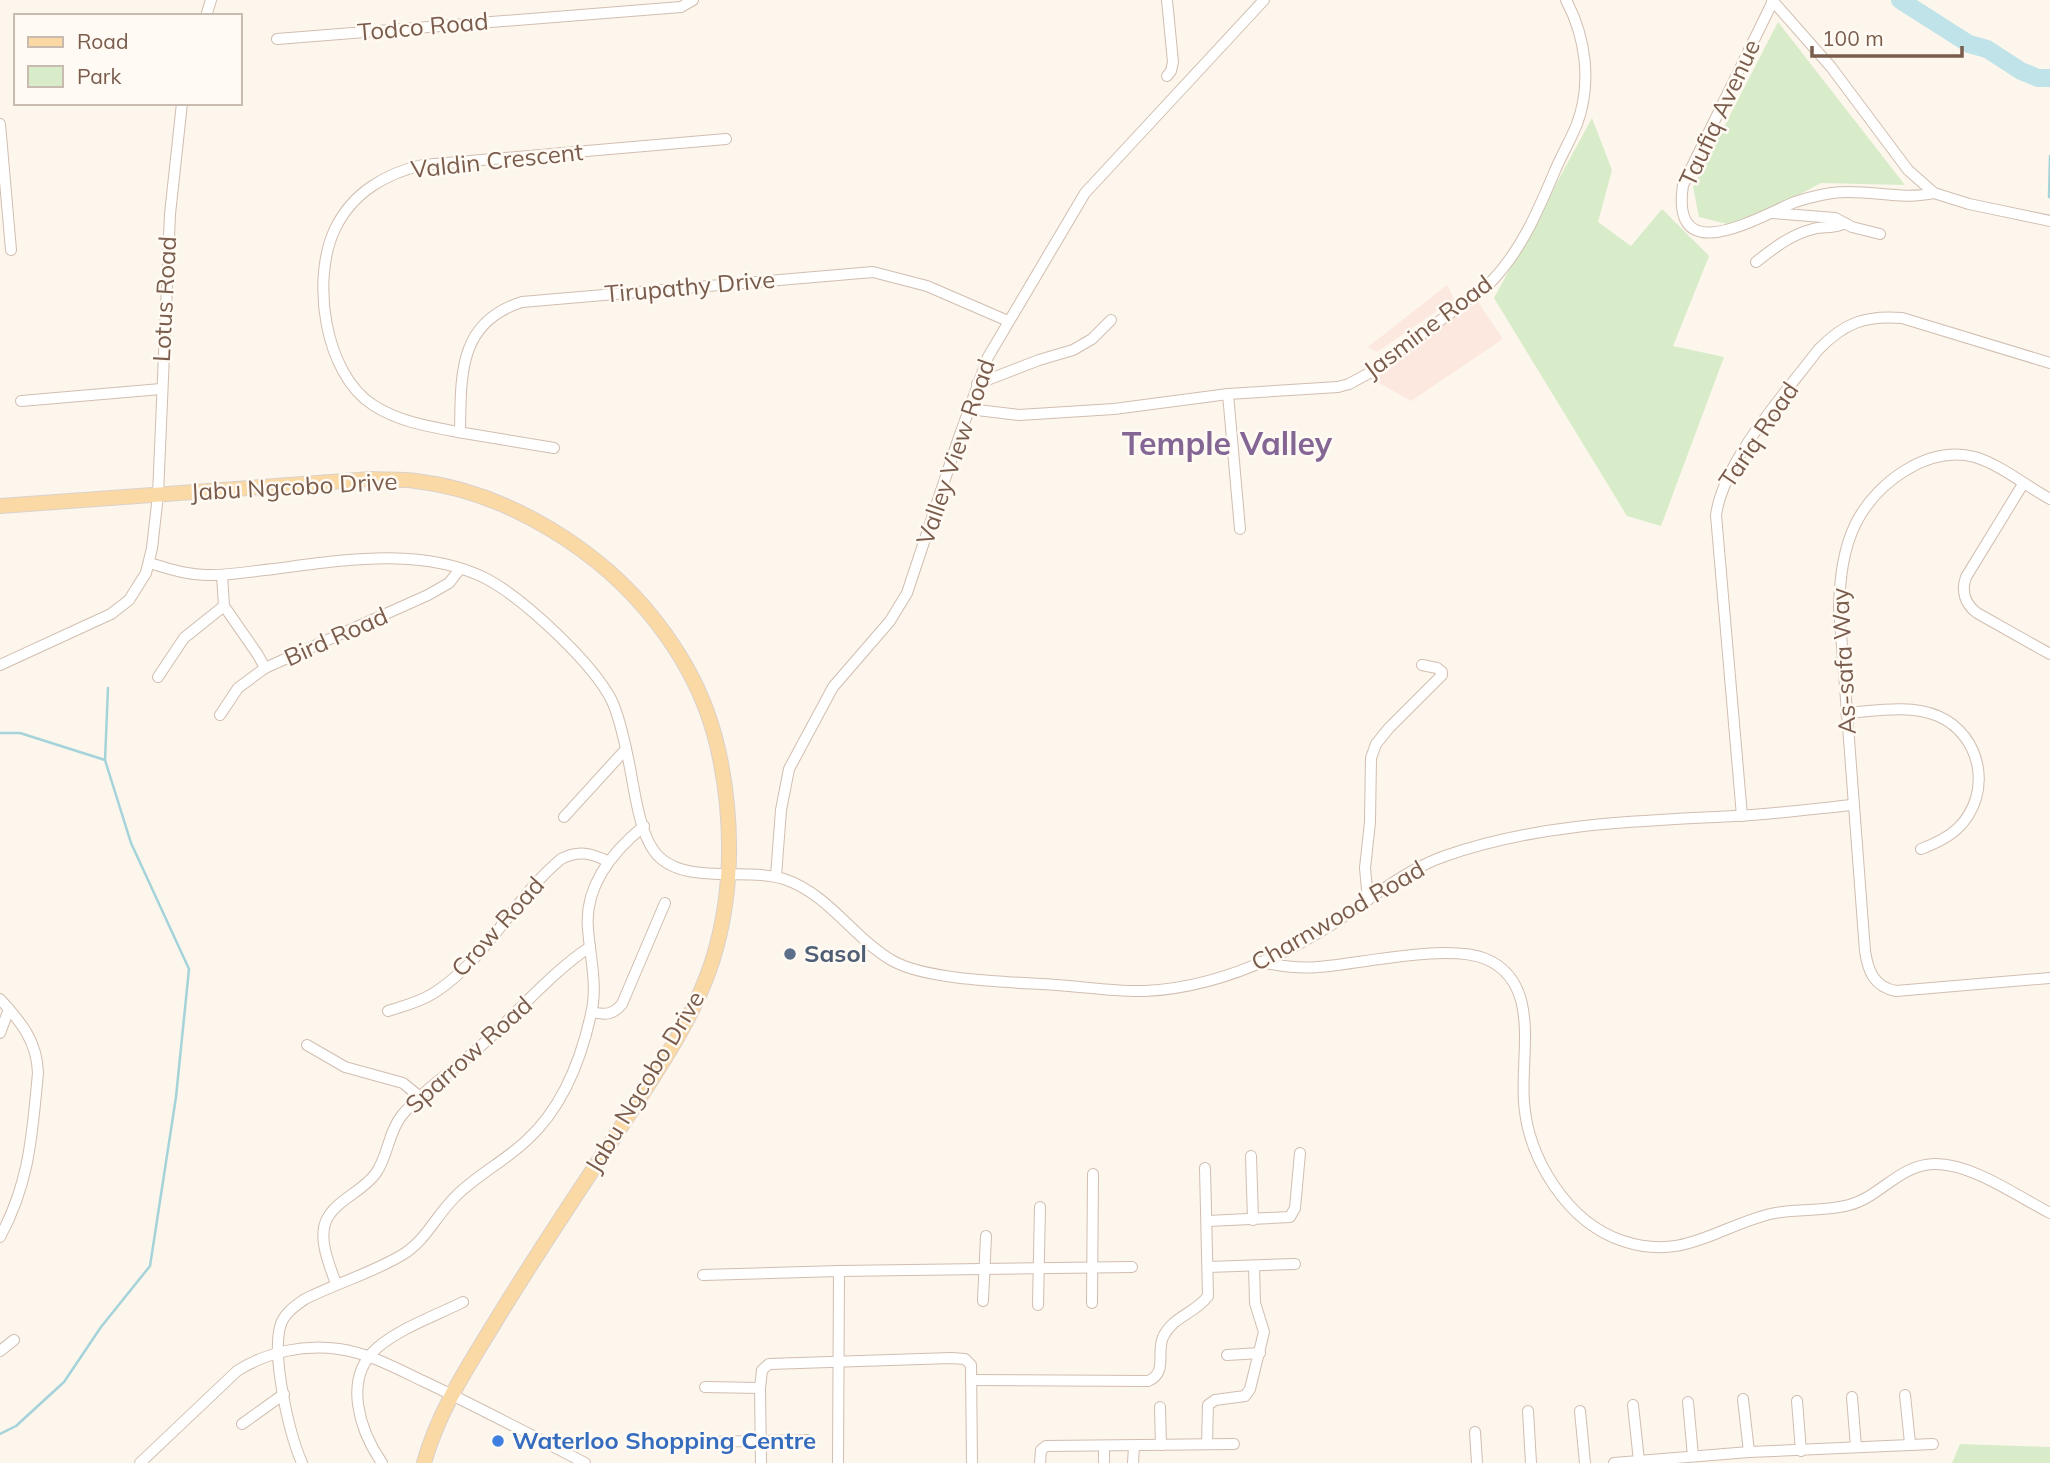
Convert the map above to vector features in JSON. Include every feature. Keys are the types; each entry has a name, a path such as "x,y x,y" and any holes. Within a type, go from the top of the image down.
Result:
{"main road":[{"name":"Jabu Ngcobo Drive","path":"0,506 372,479 416,481 456,489 525,516 571,543 608,571 651,615 686,664 700,690 712,723 728,817 725,899 717,943 699,997 684,1026 451,1394 438,1419 424,1463"}],"street":[{"name":"Todco Road","path":"277,39 681,6 693,0"},
{"path":"1167,0 1173,62 1167,76"},
{"name":"Valley View Road","path":"775,876 781,810 789,769 833,687 890,621 907,593 977,384 1008,321 1091,185 1265,0"},
{"name":"Jasmine Road","path":"969,409 1019,415 1114,409 1228,394 1327,388 1349,384 1373,371 1471,298 1503,269 1525,237 1575,128 1584,98 1586,76 1583,47 1566,0"},
{"path":"1773,1 1802,32 1908,170 1934,193 1969,204 2050,221"},
{"name":"Taufiq Avenue","path":"1773,1 1683,185 1681,196 1684,216 1689,223 1701,233 1729,231 1808,198 1840,192 1914,196 1934,193"},
{"name":"Lotus Road","path":"149,563 158,495 170,214 182,105"},
{"path":"0,124 11,250"},
{"name":"Valdin Crescent","path":"554,449 409,423 388,414 359,394 341,370 327,322 325,265 335,228 356,199 390,175 423,165 726,139"},
{"path":"1770,213 1835,218 1860,230 1880,234"},
{"path":"1756,262 1802,232 1839,227 1845,223"},
{"name":"Tirupathy Drive","path":"460,432 460,388 468,347 485,321 497,312 522,302 873,272 927,286 1008,321"},
{"name":"Tariq Road","path":"1742,816 1716,515 1719,496 1727,476 1743,451 1818,350 1829,338 1859,320 1881,316 1902,318 2050,363"},
{"path":"977,384 1092,340 1111,320"},
{"path":"21,401 161,389"},
{"path":"1228,394 1240,528"},
{"name":"As-safa Way","path":"2050,499 1978,458 1947,455 1921,460 1909,467 1872,500 1854,530 1840,580 1839,618 1865,951 1871,973 1881,986 1889,990 1904,991 2050,978"},
{"path":"2023,484 1966,577 1963,590 1969,605 1977,613 2050,654"},
{"name":"Charnwood Road","path":"149,563 193,574 222,575 338,561 414,560 460,569 488,580 526,605 551,629 609,696 619,719 643,826 655,853 669,865 686,871 775,876 796,883 878,951 898,964 919,971 973,979 1139,991 1175,989 1230,976 1260,962 1325,929 1402,877 1440,858 1513,837 1604,823 1742,816 1852,805"},
{"path":"0,665 121,607 141,583 149,563"},
{"name":"Bird Road","path":"220,715 238,688 265,668 428,595 449,583 460,569"},
{"path":"222,575 224,606 265,668"},
{"path":"158,677 184,638 224,606"},
{"path":"1368,900 1365,868 1370,822 1371,758 1376,744 1389,728 1442,676 1440,670 1422,665"},
{"path":"1846,713 1908,710 1928,712 1955,727 1973,750 1980,775 1968,816 1950,835 1921,849"},
{"path":"564,817 626,749"},
{"path":"302,1463 284,1394 278,1352 280,1327 293,1308 412,1248 454,1198 519,1147 538,1128 567,1087 592,1013 593,984 587,927 590,902 607,861 643,826"},
{"name":"Crow Road","path":"388,1011 417,1002 448,982 481,950 562,859 578,853 607,861"},
{"path":"592,1013 611,1014 622,1004 665,903"},
{"name":"Sparrow Road","path":"336,1284 324,1240 326,1222 338,1206 377,1172 395,1126 420,1097 481,1046 566,965 590,947"},
{"path":"1260,962 1317,967 1409,956 1467,954 1497,964 1514,984 1523,1005 1523,1100 1533,1144 1554,1184 1573,1208 1593,1227 1625,1242 1662,1248 1680,1247 1772,1214 1849,1205 1908,1170 1935,1164 1975,1174 2050,1213"},
{"path":"0,999 30,1036 37,1058 38,1073 26,1172 16,1203 0,1237"},
{"path":"0,1033 9,1009"},
{"path":"307,1045 345,1068 403,1083 420,1097"},
{"path":"1208,1221 1287,1219 1295,1208 1300,1153"},
{"path":"1251,1156 1253,1220"},
{"path":"971,1380 1152,1379 1160,1371 1161,1343 1168,1329 1179,1317 1208,1296 1205,1168"},
{"path":"1092,1303 1093,1174"},
{"path":"1038,1305 1041,1207"},
{"path":"983,1301 986,1236"},
{"path":"1208,1267 1295,1264"},
{"path":"1207,1444 1208,1405 1215,1400 1245,1396 1250,1389 1264,1332 1255,1303 1254,1266"},
{"path":"703,1275 1132,1267"},
{"path":"838,1463 839,1271"},
{"path":"382,1463 366,1432 357,1401 358,1382 369,1357 387,1340 463,1302"},
{"path":"0,1351 14,1340"},
{"path":"140,1463 171,1436 223,1382 249,1363 278,1352 338,1349 369,1357 451,1394 584,1463"},
{"path":"1227,1355 1259,1353"},
{"path":"761,1463 760,1388 762,1370 769,1364 965,1359 971,1365 972,1463"},
{"path":"705,1387 760,1388"},
{"path":"243,1424 284,1394"},
{"path":"1905,1395 1910,1443"},
{"path":"1852,1397 1856,1447"},
{"path":"1743,1399 1749,1452"},
{"path":"1797,1401 1801,1451"},
{"path":"1688,1402 1693,1457"},
{"path":"1633,1405 1639,1461"},
{"path":"1160,1406 1161,1445"},
{"path":"1580,1411 1585,1463"},
{"path":"1528,1412 1531,1463"},
{"path":"1475,1432 1478,1463"},
{"path":"708,1442 808,1440"},
{"path":"1040,1463 1041,1450 1046,1446 1234,1444"},
{"path":"1614,1463 1749,1452 1933,1444"},
{"path":"1104,1446 1104,1463"},
{"path":"1133,1463 1134,1446"}],"shaded area":[{"path":"1447,285 1454,299 1377,352 1368,347"},
{"path":"1478,302 1503,339 1411,401 1363,374"}],"green space":[{"path":"1778,22 1905,185 1821,183 1739,227 1699,217 1693,187"},
{"path":"1592,118 1612,170 1598,222 1631,246 1662,209 1709,256 1673,346 1724,357 1661,526 1627,516 1494,298"},
{"path":"1960,1444 2050,1447 2050,1463 1952,1463"}],"waterway":[{"path":"1900,0 1969,44 1987,49 2021,71 2038,78 2050,78"},
{"path":"2049,197 2050,156"},
{"path":"0,1434 16,1426 64,1382 101,1327 150,1266 176,1097 189,969 131,843 105,760 108,688"},
{"path":"0,733 20,733 105,760"}],"place":[{"name":"Sasol","path":"790,954"},
{"name":"Waterloo Shopping Centre","path":"498,1441"}],"district":[{"name":"Temple Valley","path":"1227,444"}]}
